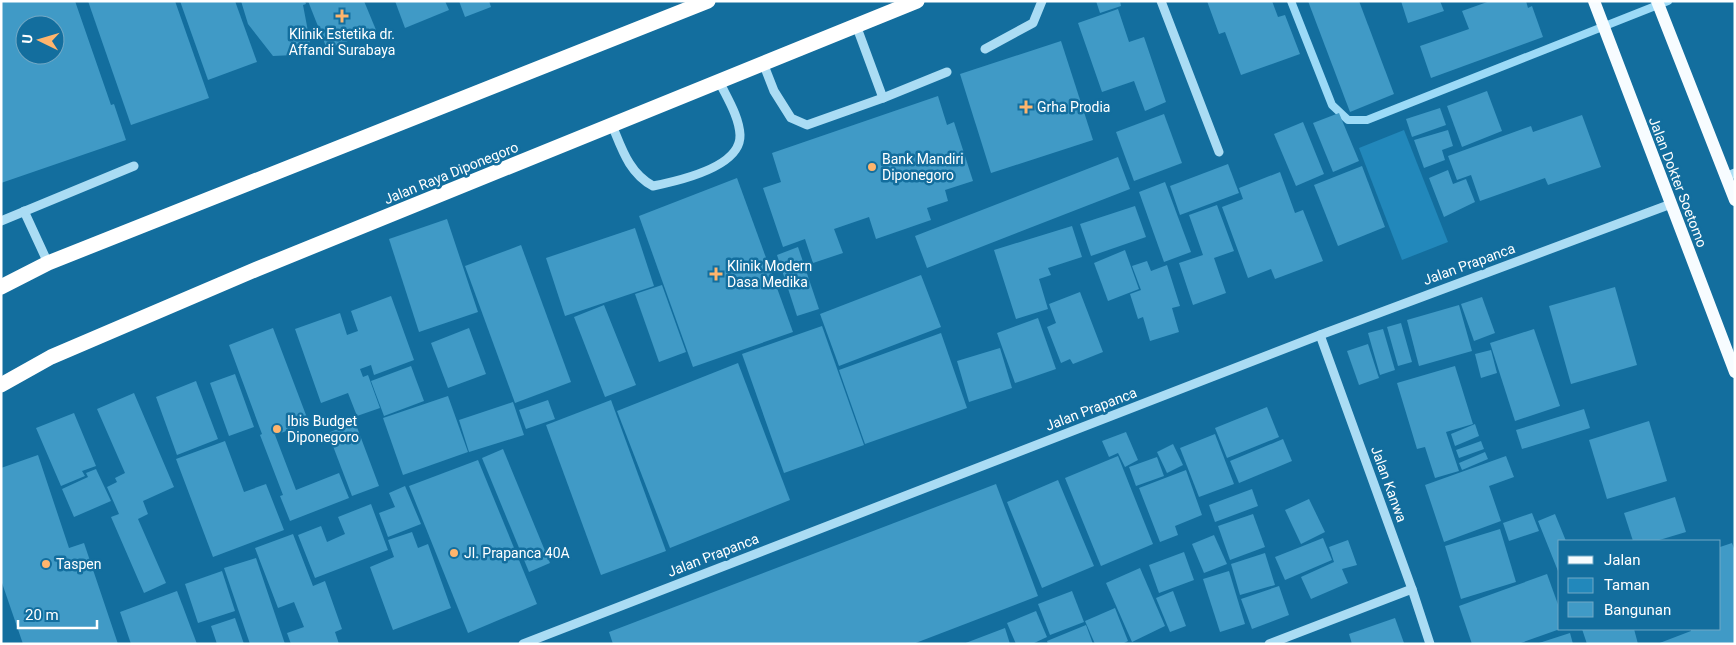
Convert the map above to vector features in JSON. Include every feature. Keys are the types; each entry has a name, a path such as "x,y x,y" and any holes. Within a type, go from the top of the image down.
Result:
{"highway":[{"path":"1,287 48,264 708,1"},
{"name":"Jalan Raya Diponegoro","path":"1,386 60,353 257,269 917,1"}],"main road":[{"name":"Jalan Dokter Soetomo","path":"1594,1 1735,372"},
{"path":"1659,6 1730,175 1735,200"}],"street":[{"path":"985,50 1034,23 1042,1"},
{"path":"1161,1 1220,152"},
{"path":"856,25 883,98"},
{"path":"763,63 774,91 791,118 807,124 883,98 947,72"},
{"path":"612,125 625,156 636,175 653,186 673,182 708,169 730,158 739,147 740,142 738,122 719,81"},
{"path":"1,221 134,166"},
{"name":"Jalan Prapanca","path":"523,644 1320,335 1671,204"},
{"path":"24,211 48,264"},
{"name":"Jalan Kanwa","path":"1320,335 1412,588 1430,644"},
{"path":"1269,644 1412,588"}],"green space":[{"path":"1404,130 1448,242 1402,260 1359,148"}],"building":[{"path":"1,1 75,1 111,105 114,104 126,140 1,183"},
{"path":"88,1 175,1 209,98 131,125"},
{"path":"180,1 235,1 257,62 208,80"},
{"path":"241,1 305,1 306,4 303,5 310,42 294,55 273,56 248,24"},
{"name":"Klinik Estetika dr. Affandi Surabaya","path":"308,1 364,1 376,30 327,49"},
{"path":"395,1 445,1 449,10 405,28"},
{"path":"459,1 489,1 491,7 465,17"},
{"path":"1096,1 1120,1 1121,6 1100,13"},
{"path":"1207,1 1272,1 1278,17 1285,15 1300,54 1241,75 1225,32 1219,34"},
{"path":"1308,1 1359,1 1394,94 1350,112"},
{"path":"1401,1 1440,1 1444,11 1408,23"},
{"path":"1490,1 1526,1 1528,8 1532,6 1543,37 1431,78 1420,46 1469,29 1462,11"},
{"path":"1118,9 1129,42 1144,37 1166,102 1145,111 1134,81 1102,92 1078,23"},
{"name":"Grha Prodia","path":"1061,41 1093,140 991,173 960,74"},
{"path":"1487,91 1502,131 1462,147 1447,106"},
{"name":"Bank Mandiri Diponegoro","path":"938,96 947,125 954,122 973,181 945,190 948,201 927,208 931,220 876,239 869,217 834,229 843,253 813,263 805,239 783,247 763,188 781,182 772,153"},
{"path":"1440,108 1446,125 1412,137 1406,119"},
{"path":"1339,113 1359,161 1333,172 1313,123"},
{"path":"1164,114 1182,163 1134,181 1116,132"},
{"path":"1582,115 1601,167 1548,185 1545,178 1480,201 1471,175 1457,180 1448,156 1531,126 1533,132"},
{"path":"1303,122 1324,174 1296,186 1274,134"},
{"path":"1448,130 1453,146 1442,150 1445,160 1424,168 1414,140"},
{"path":"1118,157 1130,189 927,268 915,236"},
{"path":"1228,164 1239,193 1180,215 1170,186"},
{"path":"1362,166 1385,227 1338,246 1314,185"},
{"path":"1448,170 1453,184 1466,179 1475,202 1444,217 1429,178"},
{"path":"1280,172 1295,213 1303,210 1323,261 1275,279 1271,269 1248,278 1222,207 1243,199 1239,188"},
{"name":"Klinik Modern Dasa Medika","path":"737,178 793,332 693,367 639,216"},
{"path":"1165,182 1191,252 1164,262 1139,192"},
{"path":"1217,205 1234,251 1214,258 1226,293 1193,305 1179,263 1203,255 1189,215"},
{"path":"1135,206 1146,237 1091,256 1080,224"},
{"path":"447,219 478,312 419,332 389,239"},
{"path":"1072,226 1082,257 1048,268 1051,275 1039,279 1048,309 1016,319 994,250"},
{"path":"635,228 654,286 565,316 546,258"},
{"path":"521,245 571,382 515,403 465,266"},
{"path":"798,247 819,309 797,316 777,255"},
{"path":"1125,250 1139,289 1108,301 1094,263"},
{"path":"1147,261 1151,271 1167,265 1180,306 1172,308 1179,332 1150,341 1143,317 1138,319 1130,294 1141,290 1132,266"},
{"path":"921,275 941,327 839,366 820,314"},
{"path":"662,285 686,352 659,362 635,294"},
{"path":"1615,287 1637,365 1571,384 1549,306"},
{"path":"1080,292 1103,352 1073,364 1070,359 1061,363 1047,327 1056,323 1049,304"},
{"path":"391,296 414,360 374,375 371,365 360,369 363,377 368,375 380,408 357,416 348,393 321,403 295,329 340,313 347,335 358,331 351,311"},
{"path":"1482,297 1495,333 1474,341 1461,304"},
{"path":"604,305 636,385 605,397 574,317"},
{"path":"1459,305 1472,351 1419,366 1407,320"},
{"path":"1038,318 1056,369 1015,383 997,333"},
{"path":"1401,323 1412,362 1398,366 1387,327"},
{"path":"822,326 864,445 784,473 742,354"},
{"name":"Ibis Budget Diponegoro","path":"273,328 309,423 275,435 296,490 339,473 349,498 290,521 280,496 283,495 260,435 262,434 229,345"},
{"path":"469,328 486,374 448,388 431,343"},
{"path":"1383,329 1395,370 1380,375 1368,333"},
{"path":"1534,329 1560,406 1515,421 1490,343"},
{"path":"941,333 967,408 865,444 839,370"},
{"path":"1368,344 1379,378 1359,385 1347,351"},
{"path":"1000,348 1012,388 969,402 957,361"},
{"path":"1491,350 1497,373 1481,378 1475,354"},
{"path":"738,363 790,500 670,548 617,411"},
{"path":"411,366 424,401 384,416 371,381"},
{"path":"1455,366 1473,424 1446,432 1459,471 1435,478 1425,447 1417,449 1397,383"},
{"path":"235,374 254,427 229,436 210,383"},
{"path":"196,381 218,439 177,455 156,397"},
{"path":"134,393 174,487 143,501 148,514 138,519 166,583 144,593 111,517 119,514 107,487 117,482 115,478 125,473 97,409"},
{"path":"448,396 468,452 403,475 383,418"},
{"path":"548,400 555,419 526,429 519,410"},
{"path":"611,400 666,551 601,575 546,425"},
{"path":"513,402 524,435 469,452 459,420"},
{"path":"1267,407 1279,437 1227,458 1215,428"},
{"path":"1584,409 1590,428 1522,449 1516,430"},
{"path":"74,413 96,466 82,471 85,476 61,486 36,428"},
{"path":"1649,421 1667,481 1607,499 1589,440"},
{"path":"355,422 379,486 352,496 328,433"},
{"path":"1475,424 1479,436 1455,446 1451,434"},
{"path":"1126,432 1138,460 1125,467 1118,453 1109,457 1102,441"},
{"path":"1215,434 1234,484 1199,497 1180,448"},
{"path":"1283,439 1292,461 1239,483 1230,461"},
{"path":"225,441 244,492 266,484 284,530 213,557 176,459"},
{"path":"1481,441 1484,449 1459,458 1456,450"},
{"path":"1173,444 1183,465 1167,473 1157,452"},
{"path":"503,449 550,563 529,572 482,458"},
{"path":"1485,452 1488,459 1462,470 1459,463"},
{"name":"Taspen","path":"38,455 69,548 84,543 118,644 23,644 1,580 1,468"},
{"path":"1118,456 1153,544 1101,566 1065,478"},
{"path":"1506,456 1514,477 1489,486 1501,521 1444,542 1425,485"},
{"path":"1157,457 1164,476 1136,486 1129,467"},
{"path":"478,460 537,604 468,633 409,486"},
{"path":"96,469 111,501 74,517 62,489 88,477 86,473"},
{"path":"1186,470 1202,515 1175,526 1178,535 1160,542 1139,488"},
{"path":"1058,480 1094,566 1042,588 1007,502"},
{"path":"996,484 1038,596 913,644 613,644 609,632"},
{"path":"405,486 421,524 388,537 379,513 395,507 389,493"},
{"path":"1252,489 1258,506 1215,522 1209,505"},
{"path":"1675,497 1686,532 1659,540 1633,540 1624,513"},
{"path":"1309,499 1325,532 1301,544 1285,510"},
{"path":"371,504 388,550 315,578 298,535 321,526 327,542 345,534 338,517"},
{"path":"1532,513 1539,531 1509,541 1503,523"},
{"path":"1253,514 1265,547 1230,560 1218,526"},
{"path":"1555,514 1566,540 1558,540 1558,571 1538,521"},
{"path":"1500,529 1516,582 1461,599 1445,546"},
{"path":"412,532 418,548 428,544 451,608 393,630 370,567 394,557 388,540"},
{"path":"293,534 313,586 325,581 342,629 335,632 339,644 291,644 287,633 304,627 294,602 278,608 255,548"},
{"path":"1214,535 1227,564 1204,573 1192,544"},
{"path":"1323,538 1332,560 1285,580 1275,557"},
{"path":"1348,540 1357,565 1342,569 1348,583 1311,599 1301,577 1334,562 1329,547"},
{"path":"1732,543 1735,551 1735,644 1657,644 1691,630 1721,630 1721,547"},
{"path":"1184,552 1194,580 1159,593 1149,565"},
{"path":"1265,553 1275,585 1240,595 1231,564"},
{"path":"256,558 285,644 250,644 224,568"},
{"path":"1140,568 1165,626 1132,642 1106,583"},
{"path":"222,571 235,611 198,623 185,584"},
{"path":"1229,571 1245,624 1220,632 1203,579"},
{"path":"1547,574 1558,604 1558,630 1518,644 1472,644 1459,606"},
{"path":"1279,586 1289,615 1252,629 1241,599"},
{"path":"177,591 197,644 131,644 120,612"},
{"path":"1072,591 1084,622 1050,635 1038,604"},
{"path":"1173,591 1186,626 1170,632 1156,598"},
{"path":"1115,608 1128,641 1122,644 1095,644 1085,621"},
{"path":"1036,611 1047,637 1032,644 1016,644 1007,623"},
{"path":"235,618 244,644 217,644 211,626"},
{"path":"1395,618 1404,643 1352,644 1349,634"},
{"path":"1086,625 1093,644 1048,644 1047,641"},
{"path":"1005,628 1010,644 963,644"},
{"path":"1582,630 1634,630 1638,644 1587,644"},
{"path":"1570,633 1573,644 1539,644 1539,643"}],"waterway":[{"path":"1291,1 1332,105 1348,120 1367,120 1668,1"}],"place":[{"name":"Klinik Estetika dr. Affandi Surabaya","path":"342,16"},
{"name":"Grha Prodia","path":"1026,107"},
{"name":"Bank Mandiri Diponegoro","path":"872,167"},
{"name":"Klinik Modern Dasa Medika","path":"716,274"},
{"name":"Ibis Budget Diponegoro","path":"277,429"},
{"name":"Jl. Prapanca 40A","path":"454,553"},
{"name":"Taspen","path":"46,564"}]}
